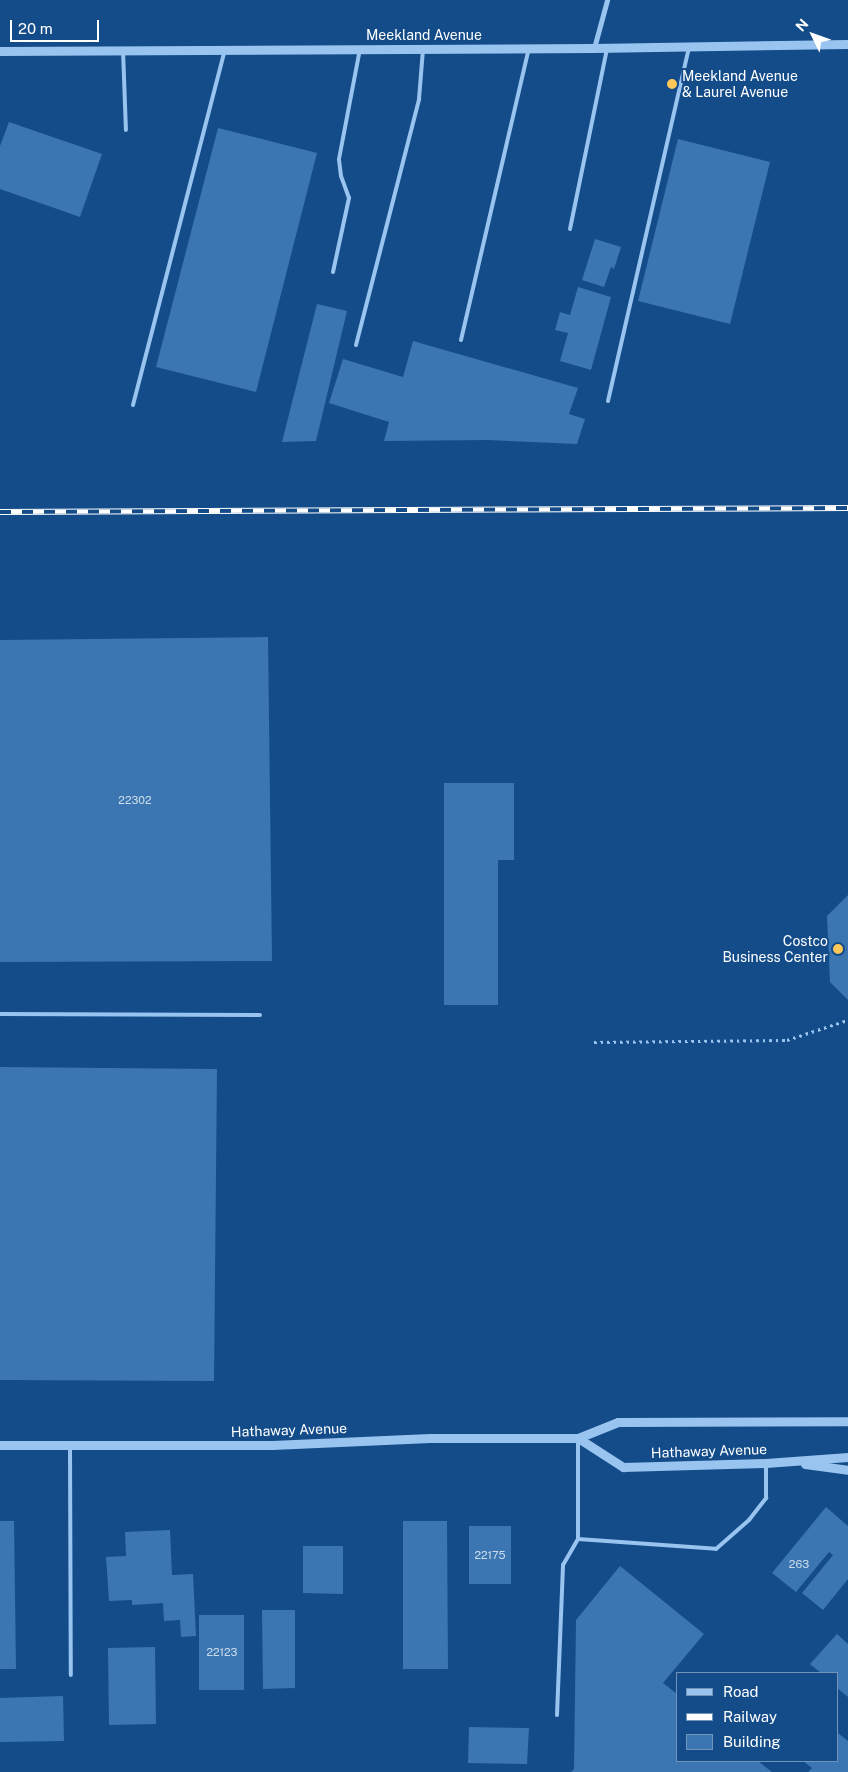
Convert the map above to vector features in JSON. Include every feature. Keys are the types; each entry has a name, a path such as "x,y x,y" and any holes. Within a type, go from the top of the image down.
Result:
{"street":[{"path":"594,48 607,0"},
{"name":"Meekland Avenue","path":"0,51 608,48 848,44"},
{"name":"Hathaway Avenue","path":"0,1446 272,1446 430,1438 578,1438 618,1422 848,1421"},
{"name":"Hathaway Avenue","path":"578,1438 623,1467 766,1463 848,1457"},
{"path":"788,1461 848,1470"}],"lane":[{"path":"608,401 689,47"},
{"path":"461,340 529,48"},
{"path":"570,229 608,48"},
{"path":"332,272 349,198 341,176 339,159 360,49"},
{"path":"356,345 419,99 423,49"},
{"path":"123,50 126,130"},
{"path":"133,405 225,50"},
{"path":"0,1014 260,1015"},
{"path":"557,1715 563,1566 578,1539 578,1438"},
{"path":"70,1445 71,1675"},
{"path":"578,1539 716,1549 749,1520 766,1498 766,1463"}],"path":[{"path":"594,1042 787,1040 848,1020"}],"building":[{"path":"9,122 102,154 80,217 0,189 0,146"},
{"path":"218,128 317,153 256,392 156,367"},
{"path":"678,139 770,162 730,324 638,301"},
{"path":"595,239 621,247 614,269 611,267 604,287 582,280"},
{"path":"578,287 611,297 591,370 560,361 568,333 555,330 560,312 570,315"},
{"path":"317,304 347,311 316,441 282,442"},
{"path":"413,341 578,388 569,414 585,419 577,444 488,440 384,441 389,422 329,403 343,359 403,377"},
{"path":"268,637 272,961 0,962 0,640"},
{"path":"444,783 514,783 514,860 498,860 498,1005 444,1005"},
{"name":"Costco Business Center","path":"848,895 848,1000 830,982 827,916"},
{"path":"0,1067 217,1069 214,1381 0,1380"},
{"path":"826,1507 848,1526 848,1579 823,1610 802,1593 833,1555 829,1552 796,1592 772,1573"},
{"path":"0,1521 14,1521 16,1669 0,1669"},
{"path":"403,1521 447,1521 448,1669 403,1669"},
{"path":"469,1526 511,1526 511,1584 469,1584"},
{"path":"170,1530 172,1575 193,1574 196,1636 181,1637 180,1620 164,1621 163,1603 132,1605 132,1600 109,1601 106,1557 126,1556 125,1532"},
{"path":"303,1546 343,1546 343,1594 303,1593"},
{"path":"620,1566 704,1634 663,1683 676,1693 676,1762 759,1762 772,1772 571,1772 574,1769 576,1620"},
{"path":"262,1610 295,1610 295,1688 263,1689"},
{"path":"199,1615 244,1615 244,1690 199,1690"},
{"path":"837,1634 848,1644 848,1697 838,1689 838,1672 820,1672 810,1664"},
{"path":"155,1647 156,1724 109,1725 108,1648"},
{"path":"63,1696 64,1741 0,1742 0,1698"},
{"path":"469,1727 529,1728 527,1764 468,1763"},
{"path":"838,1733 848,1741 848,1772 808,1772 812,1768 804,1762 838,1762"}],"railway":[{"path":"0,512 848,508"}],"place":[{"name":"Meekland Avenue & Laurel Avenue","path":"672,84"},
{"name":"Costco Business Center","path":"838,949"}]}
